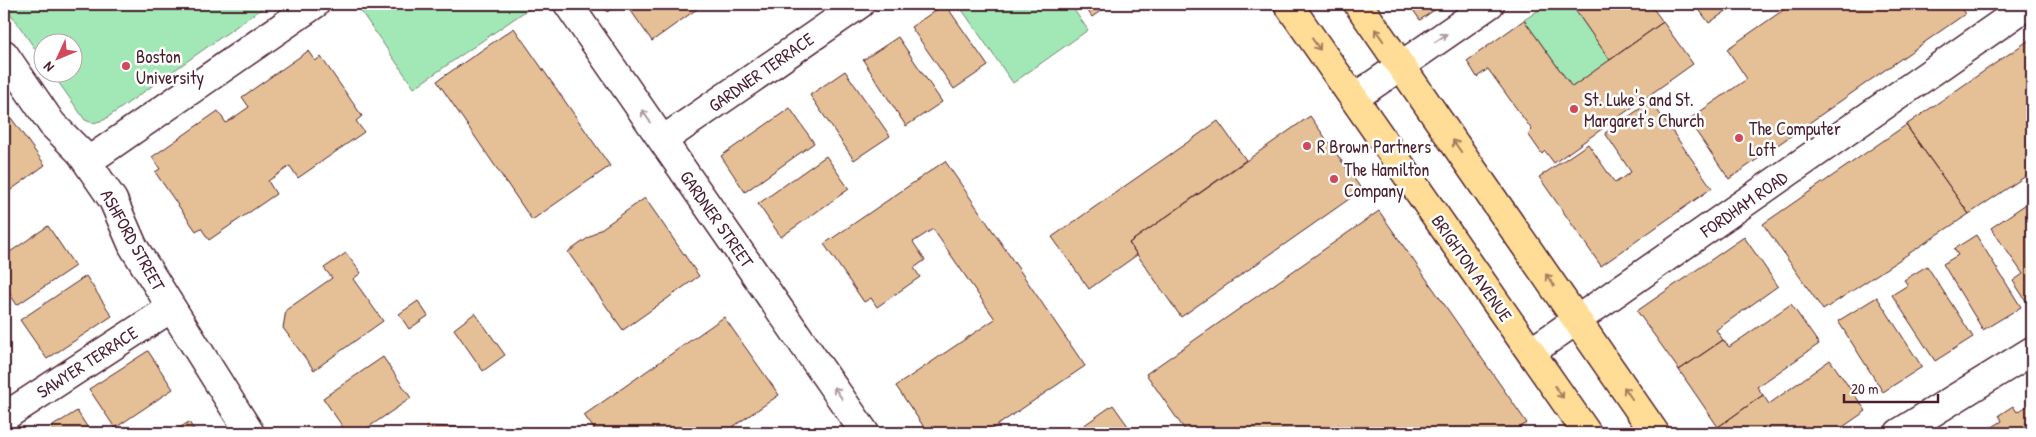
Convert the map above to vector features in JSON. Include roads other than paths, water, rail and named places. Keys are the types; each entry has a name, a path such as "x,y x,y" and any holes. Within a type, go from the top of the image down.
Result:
{"main road":[{"name":"BRIGHTON AVENUE","path":"1288,4 1588,433"},
{"path":"1358,4 1655,433"}],"street":[{"path":"87,162 315,4"},
{"name":"GARDNER STREET","path":"568,4 865,433"},
{"name":"GARDNER TERRACE","path":"663,140 860,4"},
{"path":"1354,98 1490,4"},
{"name":"FORDHAM ROAD","path":"1531,352 2029,4"},
{"name":"ASHFORD STREET","path":"4,54 52,124 87,162 113,200 133,246 250,433"},
{"name":"SAWYER TERRACE","path":"4,417 171,308"},
{"path":"1899,433 2032,351"}],"place":[{"name":"Boston University","path":"126,66"},
{"name":"St. Luke's and St. Margaret's Church","path":"1574,109"},
{"name":"The Computer Loft","path":"1739,138"},
{"name":"R Brown Partners","path":"1307,146"},
{"name":"The Hamilton Company","path":"1334,179"}]}
